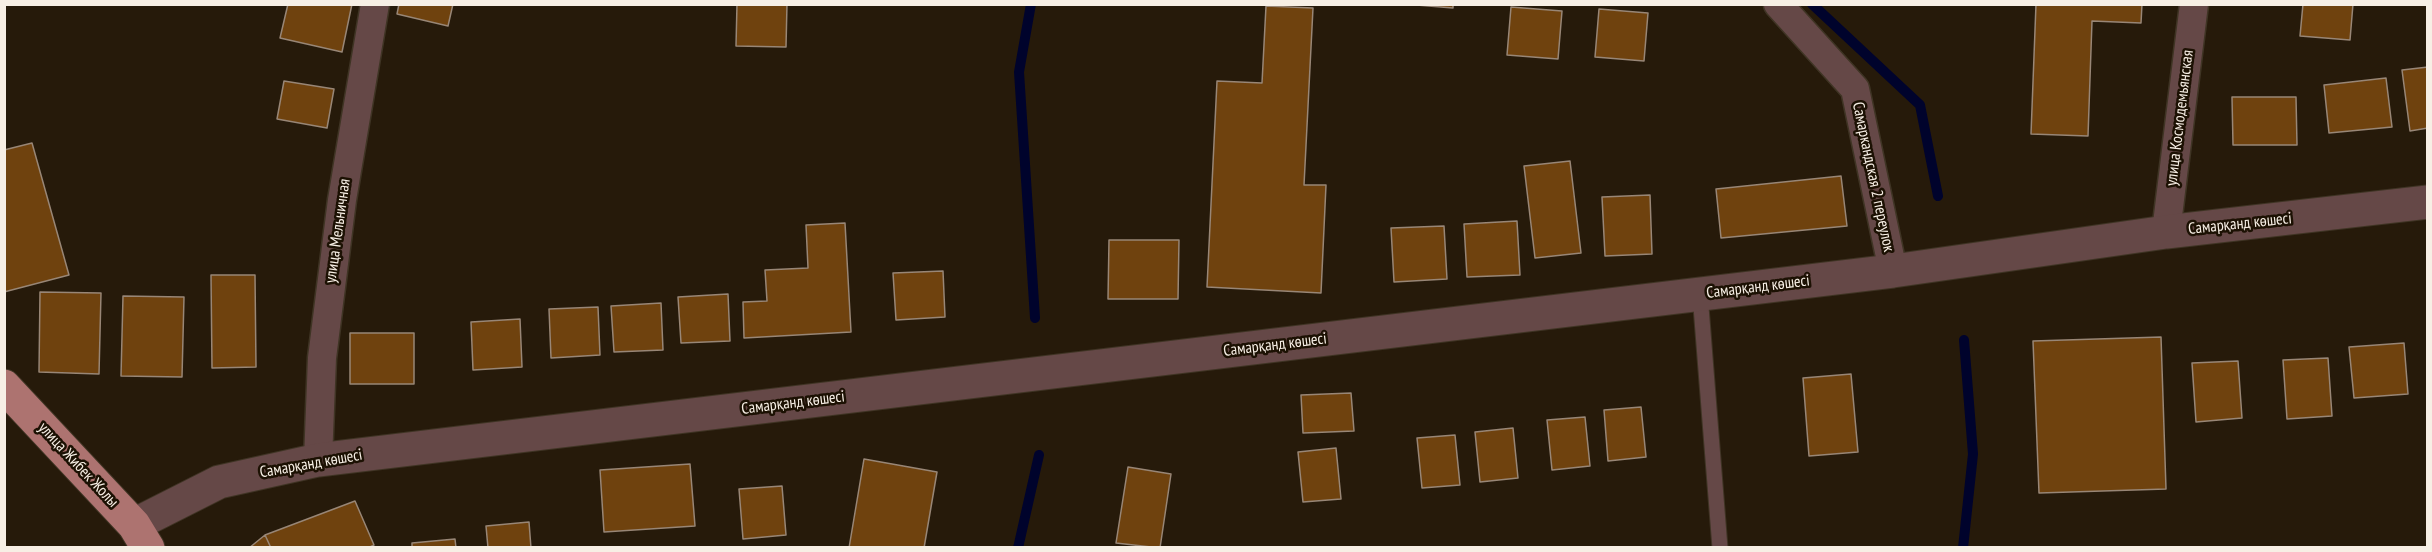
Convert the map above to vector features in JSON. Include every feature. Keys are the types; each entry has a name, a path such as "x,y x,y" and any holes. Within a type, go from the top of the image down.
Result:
{"main road":[{"name":"улица Жибек Жолы","path":"4,386 141,536"}],"street":[{"name":"улица Мельничная","path":"318,460 322,358 342,200 375,4"},
{"name":"Самаркандская 2 переулок","path":"1778,4 1855,89 1893,271"},
{"name":"улица Космодемьянская","path":"2166,232 2194,4"},
{"name":"Самарқанд көшесі","path":"141,536 219,482 318,460 1893,271 2166,232 2427,202"}],"lane":[{"path":"1700,294 1720,548"}],"building":[{"path":"288,4 352,4 342,52 280,38"},
{"path":"399,4 453,4 448,26 397,14"},
{"path":"737,4 787,4 786,47 736,46"},
{"path":"1404,4 1453,4 1453,8"},
{"path":"2036,4 2142,4 2141,23 2092,21 2088,136 2031,134"},
{"path":"2303,4 2353,4 2350,40 2300,36"},
{"path":"1266,6 1313,8 1304,185 1326,185 1321,293 1207,287 1217,81 1262,83"},
{"path":"1511,7 1562,11 1558,59 1507,55"},
{"path":"1599,9 1648,13 1644,61 1595,57"},
{"path":"2428,67 2428,128 2410,131 2402,70"},
{"path":"2386,78 2392,127 2329,133 2324,85"},
{"path":"284,81 334,89 327,128 277,119"},
{"path":"2232,97 2296,97 2297,145 2233,145"},
{"path":"32,143 69,275 4,292 4,150"},
{"path":"1570,161 1581,253 1535,258 1524,166"},
{"path":"1841,176 1847,226 1721,238 1716,189"},
{"path":"1650,195 1652,254 1605,256 1602,197"},
{"path":"1517,221 1520,275 1467,277 1464,224"},
{"path":"845,223 851,332 744,338 743,302 767,301 765,270 808,268 806,225"},
{"path":"1444,226 1447,279 1394,282 1391,228"},
{"path":"1109,240 1179,240 1178,299 1108,299"},
{"path":"943,271 945,317 896,320 893,273"},
{"path":"211,275 255,275 256,367 212,368"},
{"path":"40,292 101,293 99,374 39,372"},
{"path":"728,294 730,341 681,343 678,297"},
{"path":"123,296 184,297 182,377 121,376"},
{"path":"661,303 663,350 614,352 611,306"},
{"path":"598,307 600,355 551,358 549,309"},
{"path":"520,319 522,367 473,370 471,322"},
{"path":"350,333 414,333 414,384 350,384"},
{"path":"2161,337 2166,489 2039,493 2033,341"},
{"path":"2404,343 2408,394 2354,398 2349,347"},
{"path":"2328,358 2332,416 2287,419 2283,360"},
{"path":"2238,361 2242,418 2196,422 2192,363"},
{"path":"1851,374 1858,452 1809,456 1803,378"},
{"path":"1351,393 1354,431 1303,433 1301,395"},
{"path":"1641,407 1646,457 1608,461 1604,410"},
{"path":"1585,417 1590,466 1552,470 1547,420"},
{"path":"1513,428 1518,478 1480,482 1475,432"},
{"path":"1455,435 1460,485 1422,488 1417,438"},
{"path":"1336,448 1341,499 1303,502 1298,452"},
{"path":"864,459 937,472 924,548 849,548"},
{"path":"690,464 695,526 604,532 600,470"},
{"path":"1128,467 1171,474 1160,548 1116,543"},
{"path":"782,486 786,535 743,539 739,489"},
{"path":"355,501 374,545 368,548 271,548 265,535"},
{"path":"529,522 531,548 488,548 486,526"},
{"path":"265,535 271,548 249,548"},
{"path":"455,539 456,548 412,548 412,543"}],"waterway":[{"path":"1031,4 1019,72 1035,318"},
{"path":"1812,4 1920,105 1938,196"},
{"path":"1963,548 1973,454 1964,340"},
{"path":"1018,548 1039,455"}]}
